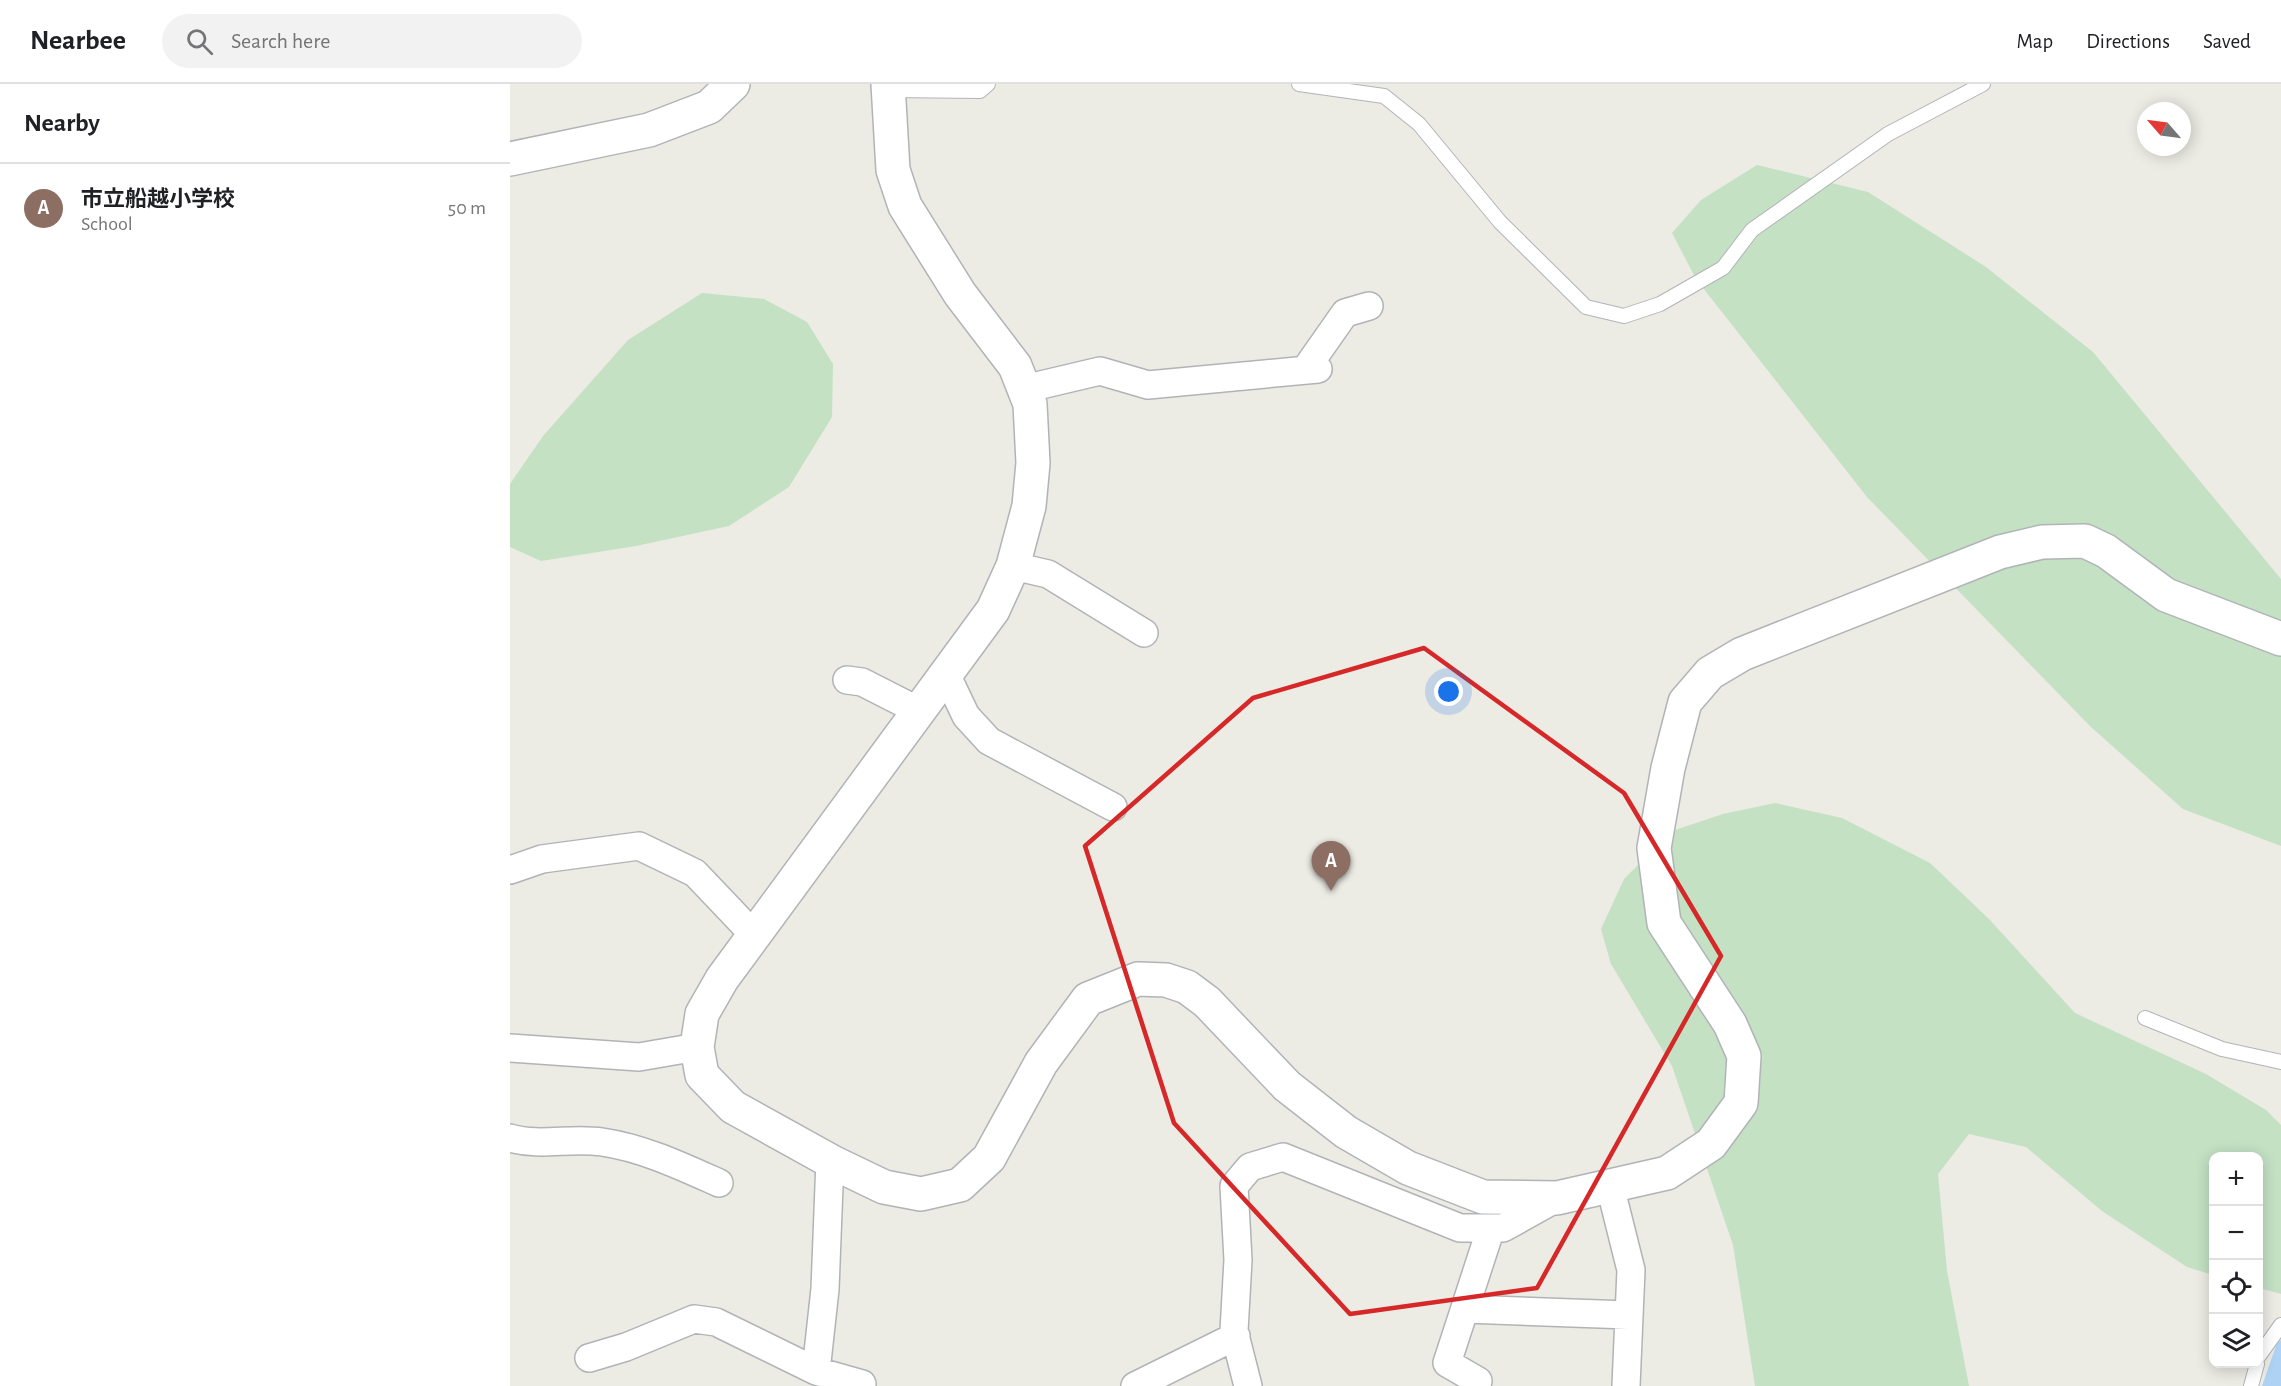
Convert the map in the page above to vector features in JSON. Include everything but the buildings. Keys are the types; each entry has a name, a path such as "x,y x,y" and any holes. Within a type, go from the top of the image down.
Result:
{"street":[{"path":"510,159 649,130 709,107 733,84"},
{"path":"889,87 893,170 905,206 960,294 1015,366 1030,404 1033,463 1029,506 1013,566 993,610 722,979 702,1014 697,1047 702,1075 733,1107 884,1187 921,1194 960,1185 988,1158 1041,1063 1088,999 1138,979 1166,980 1187,987 1207,1002 1287,1086 1346,1132 1408,1168 1484,1197 1557,1198 1667,1173 1711,1144 1741,1103 1744,1056 1730,1023 1664,923 1654,848 1668,768 1685,702 1710,673 1742,654 1989,556 2042,542 2085,541 2106,551 2166,595 2281,639"},
{"path":"1024,389 1100,371 1148,385 1311,370 1346,313 1369,306"},
{"path":"1013,566 1048,574 1144,633"},
{"path":"946,674 966,716 989,741 1113,807"},
{"path":"847,680 862,682 919,711"},
{"path":"510,870 542,860 639,846 695,873 754,934"},
{"path":"510,1048 639,1056 697,1047"},
{"path":"510,1138 524,1143 600,1141 653,1154 719,1182"},
{"path":"1248,1386 1236,1336 1238,1260 1234,1186 1250,1167 1283,1157 1460,1228 1503,1228 1557,1198"},
{"path":"816,1371 825,1289 830,1160"},
{"path":"1610,1186 1630,1270 1626,1386"},
{"path":"1478,1381 1447,1363 1491,1228"},
{"path":"1465,1309 1628,1315"},
{"path":"590,1358 626,1347 694,1319 716,1322 816,1371 862,1384"},
{"path":"1134,1386 1236,1336"}],"lane":[{"path":"889,87 980,90 988,84"},
{"path":"1299,84 1384,96 1419,124 1500,222 1586,307 1624,316 1660,304 1723,268 1752,230 1888,134 1983,84"},
{"path":"2145,1018 2222,1049 2281,1062"},
{"path":"2263,1351 2281,1325"},
{"path":"2252,1386 2256,1368"}],"highlighted area":[{"path":"1424,648 1624,793 1721,956 1537,1288 1350,1314 1174,1123 1085,846 1253,698"}],"green space":[{"path":"1757,165 1868,192 1986,267 2093,352 2281,579 2281,846 2183,809 2091,727 1867,497 1696,279 1672,233 1701,200"},
{"path":"702,293 764,299 807,322 833,364 832,417 789,487 729,526 636,546 541,561 510,547 510,484 543,436 628,340"},
{"path":"1775,803 1842,818 1930,863 1989,919 2075,1013 2206,1074 2266,1110 2281,1125 2281,1294 2263,1289 2263,1152 2209,1152 2209,1274 2187,1267 2102,1211 2026,1147 1969,1134 1938,1174 1947,1271 1969,1386 1755,1386 1733,1245 1672,1066 1611,964 1601,929 1624,879 1672,831 1723,814"}],"water":[{"path":"2281,1340 2281,1386 2262,1386 2277,1343"}],"place":[{"name":"市立船越小学校","path":"1331,891"}]}
